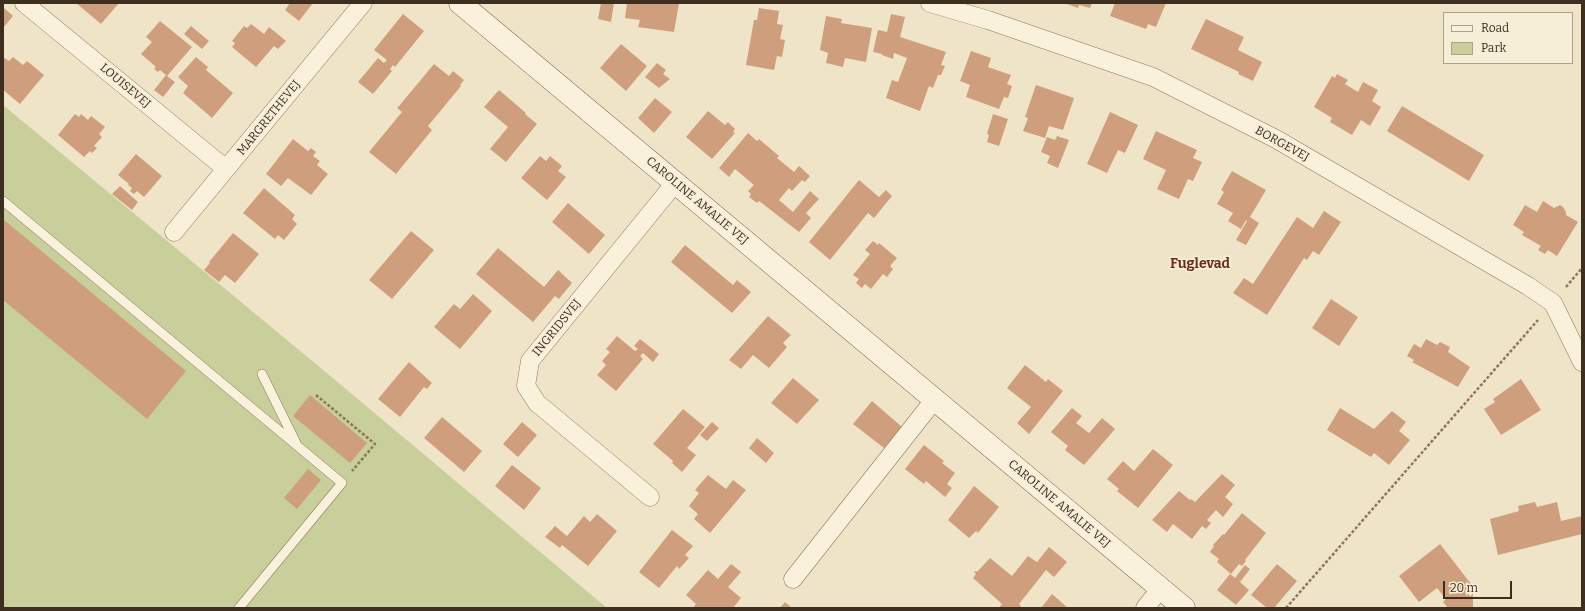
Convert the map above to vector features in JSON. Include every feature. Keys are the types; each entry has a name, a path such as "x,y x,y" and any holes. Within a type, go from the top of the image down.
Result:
{"street":[{"name":"LOUISEVEJ","path":"24,3 226,170"},
{"name":"MARGRETHEVEJ","path":"174,232 363,3"},
{"name":"CAROLINE AMALIE VEJ","path":"460,3 1184,608"},
{"name":"BORGEVEJ","path":"930,3 988,20 1151,76 1276,139 1528,286 1553,303 1582,362"},
{"name":"INGRIDSVEJ","path":"650,497 538,403 526,386 530,361 674,183"},
{"path":"793,579 935,399"},
{"path":"1145,608 1160,589"}],"lane":[{"path":"3,201 342,483 239,608"},
{"path":"262,374 298,446"}],"path":[{"path":"1286,608 1582,268"},
{"path":"316,395 375,444 342,483"}],"green space":[{"path":"3,105 328,374 607,608 3,608"}],"building":[{"path":"76,3 119,3 101,24"},
{"path":"290,3 313,3 299,21 285,10"},
{"path":"601,3 614,3 611,22 598,19"},
{"path":"627,3 679,3 674,32 638,27 640,20 625,18"},
{"path":"1064,3 1092,3 1090,8 1079,5 1078,8"},
{"path":"1115,3 1166,3 1156,27 1148,24 1146,29 1110,16"},
{"path":"3,7 13,16 3,28"},
{"path":"759,8 779,11 777,24 783,25 780,39 785,40 782,57 777,56 774,70 746,65 754,20 757,20"},
{"path":"403,14 424,31 395,67 393,65 390,69 392,71 373,94 358,82 378,58 384,63 387,60 374,50"},
{"path":"891,14 905,17 900,37 946,52 941,65 945,66 941,75 938,75 933,88 929,86 920,111 886,98 892,80 898,82 907,58 894,53 893,59 873,52 878,30 887,32"},
{"path":"826,16 842,19 841,23 872,28 866,62 845,58 843,67 826,63 828,53 820,50"},
{"path":"1206,19 1244,37 1238,50 1262,62 1253,81 1238,74 1239,72 1191,49"},
{"path":"160,21 192,47 167,76 175,82 163,97 154,90 166,75 160,70 158,72 154,69 156,67 141,54 152,42 146,37"},
{"path":"251,24 264,34 269,27 286,41 278,49 274,46 256,67 232,47 235,43 232,41 244,26 247,28"},
{"path":"191,26 209,41 202,49 184,34"},
{"path":"621,44 647,66 626,91 600,68"},
{"path":"971,51 991,58 988,67 1011,75 1007,84 1012,86 1008,98 1004,97 999,109 966,97 970,85 960,81"},
{"path":"3,57 9,61 13,57 23,65 27,61 44,75 20,104 3,90"},
{"path":"196,57 208,67 206,70 233,93 212,118 183,93 188,86 178,77"},
{"path":"657,63 666,70 663,74 670,79 659,88 645,77"},
{"path":"434,64 449,76 453,71 464,80 460,85 461,86 428,126 432,130 396,174 369,152 402,112 397,108"},
{"path":"1337,74 1348,80 1345,84 1358,92 1363,82 1378,90 1372,101 1381,107 1370,126 1361,120 1352,135 1330,122 1332,118 1314,107 1332,76 1335,78"},
{"path":"1036,85 1074,98 1063,130 1049,126 1045,138 1023,131 1028,118 1025,117"},
{"path":"499,90 537,124 506,162 490,149 508,127 484,107"},
{"path":"655,98 672,112 654,133 638,118"},
{"path":"1402,106 1484,155 1469,181 1387,131"},
{"path":"708,111 725,125 728,122 735,129 733,132 735,133 712,159 686,137"},
{"path":"1110,112 1138,125 1125,153 1118,150 1107,173 1087,164"},
{"path":"75,114 79,117 81,114 88,120 91,116 105,127 99,134 102,137 94,146 97,148 92,153 90,151 84,157 58,135"},
{"path":"993,114 1008,119 999,146 987,142 989,135 987,134"},
{"path":"1156,131 1197,150 1193,158 1202,162 1193,181 1188,179 1179,199 1157,189 1166,170 1143,159"},
{"path":"748,133 757,141 759,139 779,156 777,158 794,172 799,166 810,176 805,182 802,180 792,191 789,188 779,200 793,212 810,191 819,199 806,213 811,218 799,232 759,201 757,203 749,197 751,194 748,191 754,185 735,169 729,177 719,168"},
{"path":"1057,136 1069,140 1058,168 1047,163 1050,156 1041,152 1047,137 1055,140"},
{"path":"293,139 308,151 311,148 316,152 313,156 320,161 317,165 328,174 311,195 288,178 281,186 266,174"},
{"path":"136,154 162,176 144,197 137,191 134,194 130,191 132,188 128,185 129,184 118,175"},
{"path":"540,156 546,161 550,156 562,166 558,171 566,177 547,200 521,178"},
{"path":"1232,171 1266,190 1250,217 1259,223 1246,245 1236,240 1247,221 1246,220 1241,229 1228,221 1233,213 1217,204 1224,192 1221,190"},
{"path":"859,180 879,197 886,190 892,196 874,218 868,213 830,260 809,242"},
{"path":"120,186 138,202 132,210 112,194"},
{"path":"264,188 295,215 292,219 297,224 284,240 278,235 275,239 243,213"},
{"path":"1543,201 1554,208 1560,205 1566,212 1566,215 1578,222 1557,256 1548,250 1545,254 1538,250 1541,246 1522,235 1524,232 1513,225 1525,205 1537,212"},
{"path":"568,203 605,235 589,254 552,222"},
{"path":"1324,211 1341,222 1319,255 1313,251 1307,260 1304,258 1267,315 1233,293 1244,278 1253,284 1297,217 1313,228"},
{"path":"3,219 186,371 147,419 3,300"},
{"path":"411,231 434,250 392,299 369,280"},
{"path":"233,233 259,254 235,283 225,275 219,282 204,270"},
{"path":"873,241 878,245 879,243 897,258 890,266 893,269 887,277 883,274 871,289 865,284 862,288 856,283 859,279 853,275 870,254 865,250"},
{"path":"685,245 733,285 737,280 751,292 732,313 671,262"},
{"path":"498,248 544,287 558,270 572,283 559,299 555,296 533,322 476,274"},
{"path":"473,294 492,311 460,349 434,327 454,304 460,309"},
{"path":"1331,299 1358,317 1339,346 1312,328"},
{"path":"768,316 791,335 783,343 787,347 769,368 753,355 741,369 729,360"},
{"path":"617,336 635,351 638,349 634,346 640,339 659,354 653,362 643,353 640,356 643,359 616,391 597,375 606,365 602,361 610,352 606,349"},
{"path":"1426,339 1437,345 1440,342 1450,347 1448,352 1470,367 1458,387 1412,362 1414,360 1407,356 1414,344 1421,348"},
{"path":"409,362 432,383 427,389 424,387 400,417 378,399"},
{"path":"1025,365 1046,382 1048,379 1063,391 1029,434 1017,423 1031,407 1007,388"},
{"path":"793,378 819,400 797,424 771,403"},
{"path":"1521,379 1541,410 1501,435 1484,409 1495,402 1493,399"},
{"path":"310,395 367,443 350,463 293,416"},
{"path":"872,401 902,427 884,448 853,424"},
{"path":"1072,408 1082,416 1076,423 1089,433 1102,418 1115,429 1084,465 1065,450 1068,446 1051,432"},
{"path":"1340,408 1374,429 1392,411 1406,422 1399,431 1410,440 1389,465 1374,453 1371,457 1327,430"},
{"path":"683,409 705,427 687,448 696,455 682,472 672,463 673,461 653,444"},
{"path":"442,417 482,451 464,472 424,438"},
{"path":"522,422 537,435 518,457 503,444"},
{"path":"712,422 719,428 707,441 700,435"},
{"path":"757,438 774,453 766,463 749,448"},
{"path":"924,445 944,461 942,463 955,473 947,484 952,488 945,497 926,481 924,484 905,469"},
{"path":"1153,449 1173,465 1138,508 1117,491 1119,489 1107,479 1123,461 1134,471"},
{"path":"512,465 541,488 524,510 495,486"},
{"path":"308,469 321,480 297,509 284,498"},
{"path":"1222,474 1235,485 1225,497 1233,504 1223,517 1216,510 1207,520 1211,523 1206,529 1202,526 1192,539 1173,524 1167,532 1152,520 1179,491 1195,502"},
{"path":"708,475 726,489 733,480 746,490 710,533 694,519 698,514 689,506 699,493 695,490"},
{"path":"974,486 999,507 978,533 976,531 969,538 948,520"},
{"path":"1535,502 1537,507 1557,502 1561,521 1582,516 1582,534 1498,555 1490,519 1519,511 1518,506"},
{"path":"1242,513 1266,533 1242,566 1239,564 1231,574 1217,562 1219,559 1210,552 1214,546 1213,545 1223,534 1224,535"},
{"path":"597,514 617,531 588,566 562,545 560,548 545,537 555,526 567,536 584,516 590,522"},
{"path":"672,530 693,546 685,555 689,558 679,569 677,566 659,588 639,572"},
{"path":"1440,544 1475,589 1473,590 1473,608 1448,608 1443,602 1446,599 1437,588 1419,602 1399,576"},
{"path":"1049,547 1067,562 1054,577 1046,570 1019,604 1021,606 1020,608 999,608 1002,604 973,578 976,574 974,572 977,572 990,558 1012,576 1028,556 1037,562"},
{"path":"731,564 741,572 728,587 741,598 733,608 693,608 696,604 686,595 708,570 718,579"},
{"path":"1277,564 1297,581 1274,608 1267,608 1251,595"},
{"path":"1245,565 1250,569 1240,582 1249,590 1236,605 1217,590 1230,574 1235,578"},
{"path":"1052,594 1068,608 1041,608"},
{"path":"785,602 792,608 780,608"}],"district":[{"name":"Fuglevad","path":"1200,264"}]}
